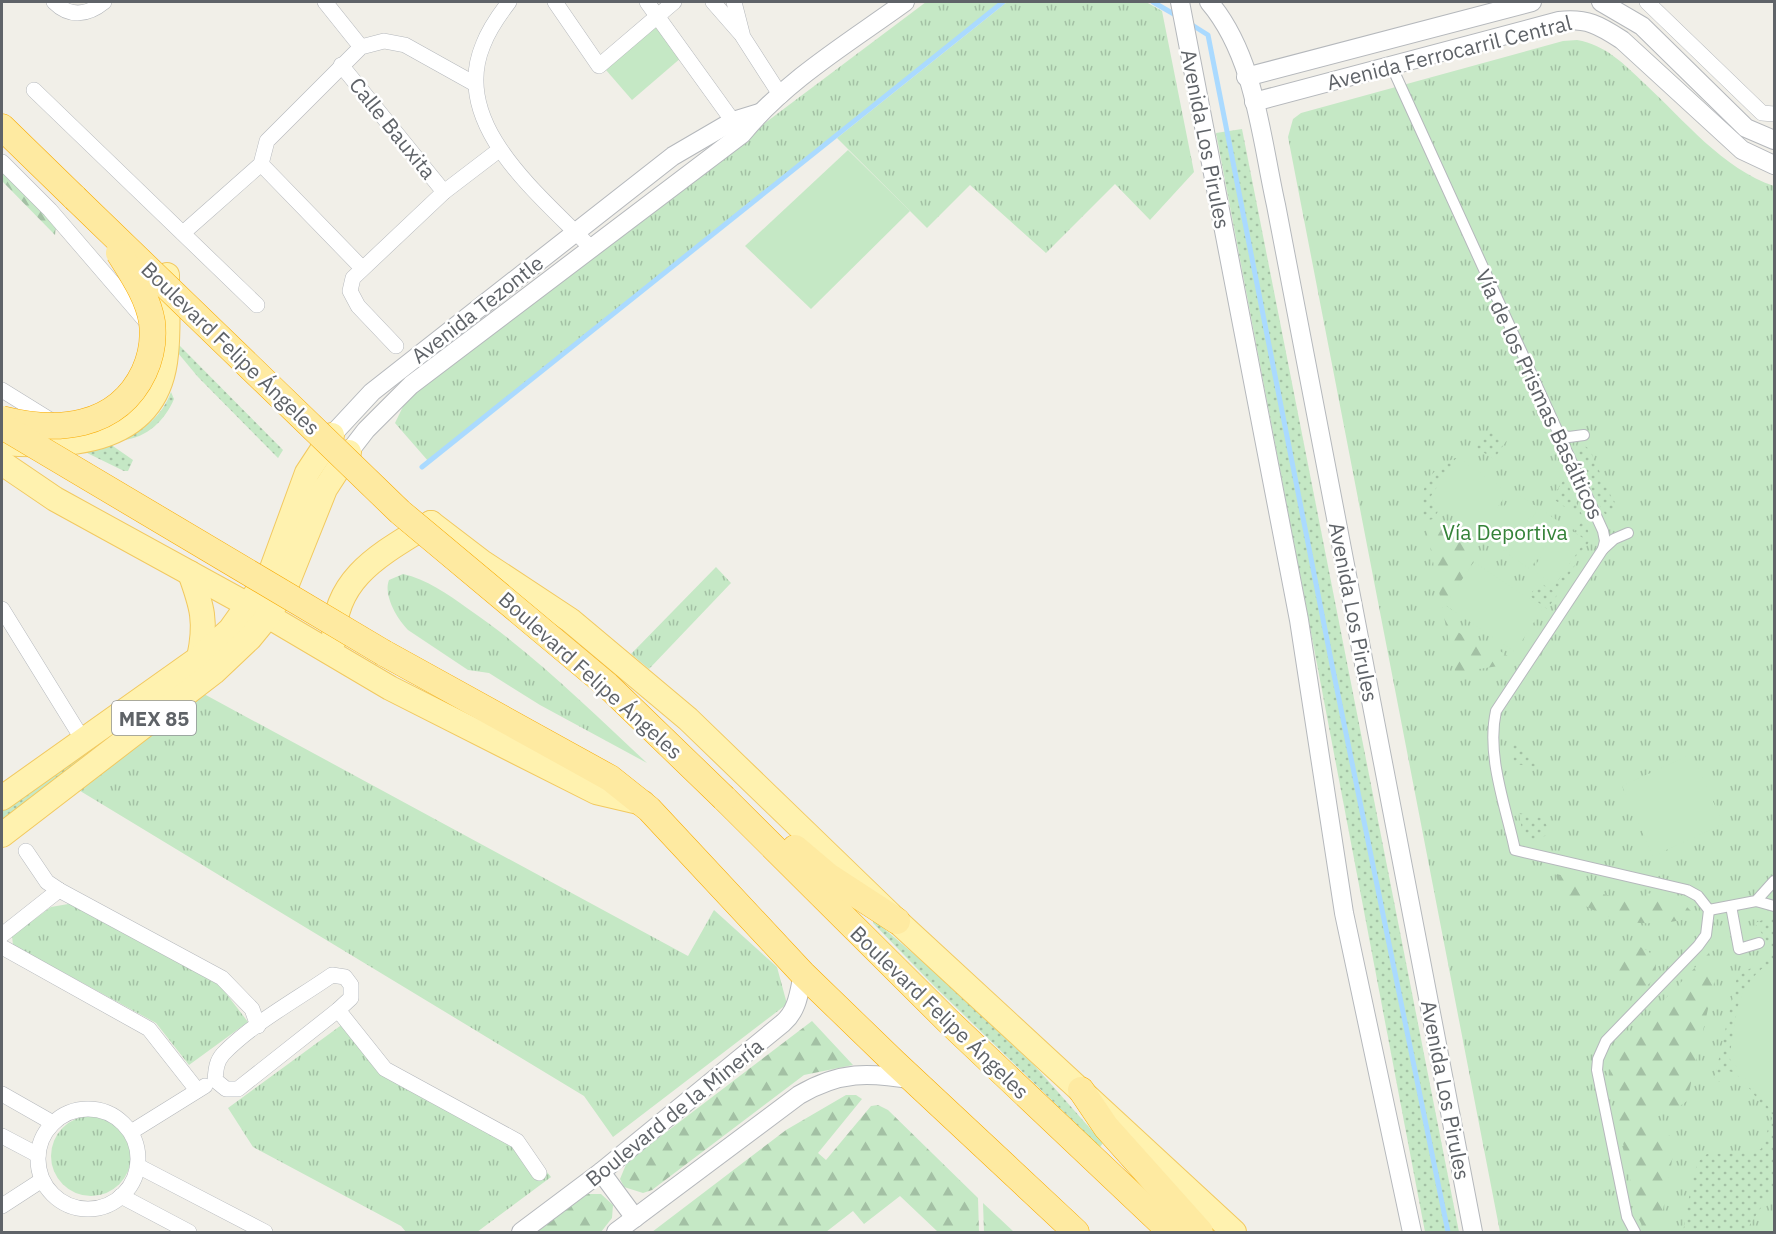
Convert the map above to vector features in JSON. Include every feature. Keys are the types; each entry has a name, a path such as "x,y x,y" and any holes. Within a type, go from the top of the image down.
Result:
{"highway":[{"name":"Boulevard Felipe Ángeles","path":"2,127 400,512 607,685 948,1021 1171,1233"},
{"path":"2,419 26,425 77,425 99,417 120,405 140,380 151,350 152,322 143,294 101,222"},
{"path":"2,426 332,623 588,768 610,778 643,803 730,892 803,974 1076,1233"},
{"path":"724,798 772,829 828,876 897,921"},
{"path":"1081,1090 1106,1127 1200,1233"}],"main road":[{"name":"Boulevard Felipe Ángeles","path":"2,117 349,452 431,523 482,562 570,620 741,768 897,921 1234,1233"},
{"path":"2,443 45,444 84,440 117,431 132,423 156,392 162,374 166,346 167,275"},
{"name":"Avenida Tezontle","path":"278,579 307,473 332,435"},
{"name":"Avenida Tezontle","path":"278,579 325,489 349,452"},
{"path":"2,463 55,499 258,611 390,688 596,792 643,803"},
{"path":"334,656 335,611 342,596 360,571 431,523"},
{"path":"190,573 204,617 204,633 199,658"},
{"name":"MEX 85","path":"2,835 214,672 250,638 258,611 278,579"},
{"name":"MEX 85","path":"2,798 199,658 230,630 258,611"}],"street":[{"path":"54,2 62,9 77,14 93,11 104,2"},
{"name":"Calle Bauxita","path":"325,2 361,47"},
{"path":"508,2 482,46 476,84 480,114 499,150 592,249"},
{"path":"555,2 599,66 674,2"},
{"path":"647,2 738,128"},
{"path":"713,2 743,37 781,96"},
{"path":"734,2 743,37"},
{"name":"Avenida Tezontle","path":"349,452 366,430 411,385 592,249 814,68 906,2"},
{"name":"Avenida Los Pirules","path":"1209,2 1223,17 1236,42 1254,102 1473,1233"},
{"name":"Avenida Ferrocarril Central","path":"1246,77 1532,2"},
{"path":"1601,2 1642,26 1746,128 1774,140"},
{"path":"1647,2 1762,113 1774,114"},
{"name":"Avenida Los Pirules","path":"1181,8 1299,620 1344,913 1412,1233"},
{"name":"Avenida Ferrocarril Central","path":"1254,102 1559,21 1579,19 1602,26 1622,40 1742,150 1774,165"},
{"path":"183,233 261,164 267,141 361,47 384,41 405,45 476,84"},
{"name":"Calle Bauxita","path":"341,65 444,192"},
{"name":"Vía de los Prismas Basálticos","path":"1391,65 1603,531 1605,541 1603,549 1496,711 1492,730 1493,748 1515,850 1687,890 1698,896 1709,910"},
{"path":"34,90 257,305"},
{"name":"Avenida Tezontle","path":"332,435 372,392 673,156 738,128"},
{"path":"396,346 358,306 350,291 353,278 361,267 444,192 499,150"},
{"path":"2,162 50,210 166,346"},
{"path":"261,164 361,267"},
{"path":"2,390 84,440"},
{"path":"1558,435 1569,437 1584,435"},
{"path":"1603,549 1614,538 1628,533"},
{"path":"2,609 83,740"},
{"path":"26,851 47,882 59,890 222,978 252,1009 258,1026"},
{"path":"1756,901 1774,881"},
{"path":"2,935 59,890"},
{"path":"1635,1233 1627,1217 1598,1059 1606,1041 1698,946 1706,935 1710,923 1709,910 1756,901 1774,906"},
{"path":"1731,906 1739,949 1759,943"},
{"path":"2,947 149,1029 197,1090"},
{"name":"Boulevard de la Minería","path":"521,1233 601,1172 791,1016 803,974"},
{"path":"332,975 345,977 351,986 351,998 338,1010 238,1089 226,1089 215,1080 216,1066 222,1055 258,1026 332,975"},
{"path":"338,1010 385,1069 517,1141 539,1173"},
{"path":"616,1233 799,1095 819,1083 834,1077 865,1074 914,1080"},
{"path":"131,1132 215,1080"},
{"path":"2,1094 53,1123"},
{"path":"94,1109 121,1121 131,1132 136,1143 138,1166 129,1188 121,1196 101,1208 78,1208 57,1198 42,1180 38,1155 43,1138 53,1123 72,1112 94,1109"},
{"path":"2,1136 38,1155"},
{"path":"138,1166 265,1233"},
{"path":"601,1172 635,1218"},
{"path":"2,1206 42,1180"},
{"path":"121,1196 189,1233"}],"green space":[{"path":"926,2 1003,2 429,462 395,423 412,388"},
{"path":"1007,2 1146,2 1162,11 1194,172 1150,220 1115,184 1046,253 970,185 927,228 837,138"},
{"path":"655,27 682,57 632,100 606,70"},
{"name":"Vía Deportiva","path":"1577,40 1597,46 1614,56 1721,156 1755,178 1774,186 1774,1232 1500,1232 1288,137 1293,119 1301,113 1563,41"},
{"path":"1242,129 1459,1232 1425,1232 1216,133"},
{"path":"848,150 910,211 811,309 745,246"},
{"path":"2,170 56,225 55,235 2,181"},
{"path":"179,345 283,450 278,458 198,377 178,353"},
{"path":"171,392 174,399 166,414 154,427 140,436 123,440 139,431 158,415"},
{"path":"1493,431 1507,440 1494,459 1475,447 1485,432"},
{"path":"110,444 133,460 128,471 83,451"},
{"path":"1585,446 1589,449 1616,507 1614,516 1605,514 1579,464 1577,450"},
{"path":"1457,457 1430,499 1441,507 1433,519 1424,521 1422,499 1427,482 1438,468"},
{"path":"1457,457 1508,492 1480,533 1429,499"},
{"path":"1565,478 1587,526 1590,540 1560,590 1555,585 1585,540 1574,532 1583,520 1552,498"},
{"name":"Vía Deportiva","path":"1514,492 1537,507 1506,552 1484,537"},
{"path":"1539,508 1561,523 1530,569 1508,554"},
{"path":"1436,525 1464,544 1467,539 1476,545 1468,557 1474,562 1445,605 1459,615 1452,628 1488,652 1492,646 1514,660 1512,664 1472,670 1468,674 1456,677 1426,526"},
{"path":"1563,525 1586,540 1555,585 1532,570"},
{"path":"1474,562 1543,608 1515,652 1445,605"},
{"path":"716,567 731,583 649,669 631,654"},
{"path":"403,574 420,579 452,597 491,625 560,682 647,763 540,705 489,673 468,670 408,630 396,613 388,593 389,580"},
{"path":"1539,582 1558,594 1547,609 1530,596"},
{"path":"204,694 688,956 714,910 777,967 787,1004 613,1137 584,1096 72,786"},
{"path":"147,702 94,752 2,823 2,804"},
{"path":"1511,740 1539,764 1537,767 1514,764"},
{"path":"1692,754 1723,824 1653,856 1622,786"},
{"path":"1519,813 1542,818 1549,829 1547,835 1531,842 1523,836"},
{"path":"1556,874 1604,884 1602,894 1644,903 1647,893 1680,900 1693,913 1691,918 1660,923 1616,919 1589,908 1575,899 1561,886"},
{"path":"74,903 215,979 248,1022 189,1065 156,1023 13,945 12,936 51,907"},
{"path":"1765,919 1774,919 1774,952 1755,923"},
{"path":"874,920 943,979 1035,1066 1103,1143 1100,1147 935,987 873,923"},
{"path":"1634,946 1650,952 1656,968 1650,984 1634,990 1618,984 1612,968 1618,952"},
{"path":"1709,953 1716,974 1687,1101 1677,1108 1652,1108 1648,1114 1654,1123 1673,1139 1675,1144 1659,1232 1655,1232 1645,1227 1637,1215 1610,1076 1611,1059 1620,1046"},
{"path":"1774,953 1774,961 1751,980 1744,991 1736,1015 1730,1058 1746,1078 1742,1081 1736,1073 1724,1070 1720,1082 1714,1081 1737,977"},
{"path":"1774,961 1774,1114 1729,1058 1736,1015 1744,991 1761,970"},
{"path":"351,1018 396,1072 518,1136 551,1177 477,1232 406,1232 401,1226 253,1147 228,1108"},
{"path":"812,1021 853,1065 804,1075 652,1190 643,1193 624,1187 620,1179 627,1162"},
{"path":"1752,1086 1774,1114 1774,1188 1745,1232 1683,1232 1693,1175 1699,1161 1707,1154 1752,1153 1761,1149 1772,1118 1749,1088"},
{"path":"846,1095 856,1095 862,1099 818,1153 826,1160 871,1106 878,1105 888,1110 978,1198 979,1232 938,1232 900,1196 864,1224 853,1211 826,1232 652,1232 786,1130"},
{"path":"91,1116 106,1119 119,1128 128,1141 131,1156 128,1171 119,1184 106,1193 91,1196 76,1193 63,1184 54,1171 51,1156 54,1141 63,1128 76,1119"},
{"path":"588,1194 601,1194 613,1205 612,1218 601,1232 534,1232"},
{"path":"983,1203 1014,1232 984,1232"}],"waterway":[{"path":"422,467 1003,2"},
{"path":"1153,2 1179,17"},
{"path":"1189,23 1208,35 1332,665 1448,1232"}]}
